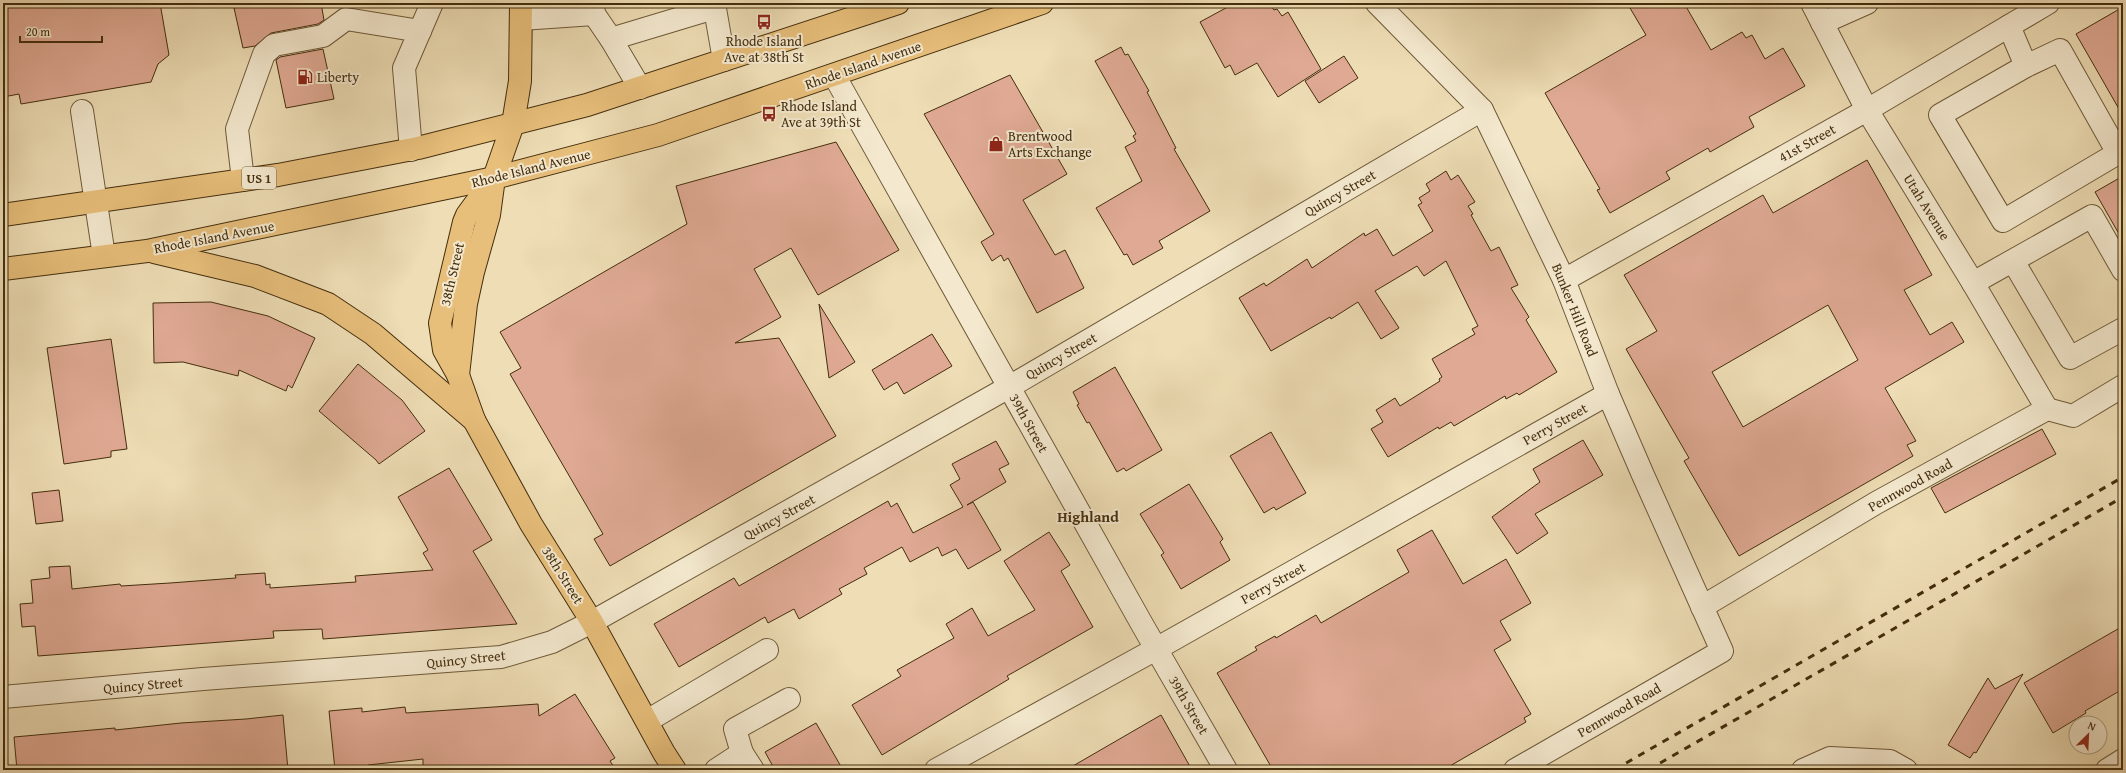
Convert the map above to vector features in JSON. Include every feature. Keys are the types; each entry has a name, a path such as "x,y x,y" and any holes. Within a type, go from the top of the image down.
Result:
{"main road":[{"name":"US 1","path":"3,215 243,180 411,150 564,112 898,3"},
{"name":"Rhode Island Avenue","path":"3,269 147,251 494,178 658,135 1042,3"},
{"name":"38th Street","path":"521,11 520,81 513,124 494,178 467,215 464,222 440,323 444,350 458,376 474,420 531,524 592,622 675,770"},
{"path":"147,251 255,276 328,304 373,334 474,420"}],"street":[{"path":"411,150 404,68 432,3"},
{"name":"Bunker Hill Road","path":"1377,3 1482,110 1564,280 1608,394 1722,651"},
{"name":"Utah Avenue","path":"1812,3 1867,110 1974,283 2047,409"},
{"path":"1822,23 1867,3"},
{"name":"41st Street","path":"1564,280 1867,110 2048,3"},
{"path":"612,39 714,6 724,60"},
{"path":"521,11 594,8 640,88"},
{"path":"243,180 237,128 264,54 274,45 323,36 346,19 420,31"},
{"path":"2009,26 2026,66"},
{"path":"2060,50 2118,153 2003,221 1940,115 2026,66 2060,50"},
{"name":"39th Street","path":"834,75 1156,649 1226,770"},
{"name":"Quincy Street","path":"3,697 203,679 501,657 552,642 592,622 1009,387 1482,110"},
{"path":"82,111 104,256"},
{"path":"1974,283 2092,216 2123,270"},
{"path":"2013,261 2070,358 2123,329"},
{"path":"2047,409 2072,416 2123,386"},
{"name":"Perry Street","path":"936,770 1156,649 1608,394"},
{"name":"Pennwood Road","path":"1702,607 1876,503 2047,409"},
{"path":"647,721 767,650"},
{"name":"Pennwood Road","path":"1515,770 1722,651"},
{"path":"716,770 747,761 735,729 789,699"},
{"path":"1804,770 1830,758 1898,765"},
{"path":"2107,770 2123,760"}],"building":[{"path":"3,3 160,3 169,55 158,64 151,82 21,104 19,94 3,97"},
{"path":"259,3 321,3 324,20 318,24 271,33 255,46 243,48 234,8"},
{"path":"1235,3 1269,3 1274,10 1277,9 1282,16 1288,12 1321,69 1278,97 1257,63 1235,75 1230,65 1225,68 1200,22"},
{"path":"1627,3 1684,3 1711,50 1742,32 1746,38 1752,35 1765,59 1783,48 1805,86 1749,117 1754,127 1710,152 1708,148 1666,172 1670,179 1610,213 1597,190 1600,189 1545,93 1646,35"},
{"path":"2123,7 2123,116 2076,34"},
{"path":"1121,47 1125,55 1128,54 1149,91 1147,92 1176,148 1174,149 1210,211 1159,241 1163,248 1133,265 1127,254 1124,255 1096,208 1142,181 1125,147 1136,141 1133,136 1136,134 1095,61"},
{"name":"Liberty","path":"323,49 334,99 286,108 276,60 280,57"},
{"path":"1344,56 1358,78 1319,103 1305,81"},
{"name":"Brentwood Arts Exchange","path":"1010,75 1067,174 1023,200 1055,255 1065,250 1084,288 1037,313 1008,258 1004,261 1001,255 992,261 981,242 994,234 924,114"},
{"path":"836,142 899,250 818,295 791,248 754,269 781,317 735,343 779,338 836,436 610,566 594,539 603,534 510,374 521,368 500,332 687,224 676,186"},
{"path":"1867,160 1932,275 1904,290 1930,335 1952,322 1964,342 1885,388 1916,441 1907,445 1913,456 1739,556 1684,461 1689,458 1626,349 1657,331 1624,275 1763,195 1773,213","holes":["1828,305 1858,360 1743,427 1712,372"]},
{"path":"1446,171 1451,180 1458,175 1475,202 1468,206 1473,214 1471,215 1491,251 1499,247 1518,285 1511,288 1529,317 1526,320 1557,372 1519,395 1517,393 1506,399 1505,396 1454,426 1451,422 1439,429 1438,427 1388,457 1371,429 1383,422 1376,410 1395,398 1400,406 1440,381 1439,379 1442,377 1432,359 1475,334 1472,329 1478,326 1446,261 1424,276 1417,266 1375,291 1399,328 1381,339 1358,302 1331,319 1330,317 1271,351 1239,298 1264,283 1266,286 1307,259 1312,268 1364,233 1365,236 1377,229 1393,256 1433,231 1418,205 1422,203 1419,198 1430,191 1426,184"},
{"path":"2123,176 2123,241 2095,192"},
{"path":"211,302 268,316 315,338 292,388 288,385 286,391 239,370 238,376 183,362 154,363 153,303"},
{"path":"819,304 855,362 829,378"},
{"path":"932,334 952,366 904,394 897,382 884,390 872,370"},
{"path":"111,339 127,449 111,451 111,457 64,464 47,348"},
{"path":"358,364 402,400 425,431 379,464 319,411"},
{"path":"1115,367 1162,450 1126,471 1124,468 1117,472 1089,422 1087,423 1077,405 1079,404 1073,392"},
{"path":"2042,429 2056,454 1945,513 1931,488"},
{"path":"1271,432 1306,493 1276,510 1274,507 1264,513 1230,456"},
{"path":"1583,440 1603,475 1535,514 1548,533 1517,554 1492,517 1540,482 1533,469"},
{"path":"996,441 1009,464 999,469 1006,482 967,505 973,502 1001,550 968,569 956,549 942,556 938,547 910,562 902,547 864,568 867,574 839,589 842,594 799,619 794,609 768,623 765,617 679,667 654,624 734,578 739,586 888,501 891,507 897,503 913,533 963,507 950,485 960,479 952,464"},
{"path":"449,468 492,540 473,551 517,624 323,639 322,629 273,631 274,638 38,656 35,626 22,627 20,604 33,603 31,580 50,578 49,567 70,566 72,589 120,584 121,586 236,578 235,575 265,573 266,585 270,584 270,588 356,582 355,576 433,570 423,553 428,550 398,497"},
{"path":"1189,484 1223,539 1220,542 1230,560 1181,589 1161,555 1164,553 1140,514"},
{"path":"59,490 63,521 36,524 32,493"},
{"path":"1432,530 1463,584 1506,559 1531,603 1500,621 1511,640 1494,650 1531,714 1524,718 1526,722 1443,770 1273,770 1217,673 1257,650 1255,647 1275,636 1276,638 1316,615 1321,623 1409,572 1397,550"},
{"path":"1049,532 1070,565 1061,571 1093,627 1007,676 1009,679 882,755 852,705 901,676 897,670 954,638 946,624 972,608 988,636 1035,610 1004,561"},
{"path":"2123,626 2123,689 2085,711 2086,713 2083,715 2068,715 2068,724 2053,733 2024,683"},
{"path":"2023,674 1976,753 1974,752 1970,758 1948,745 1988,678 1995,689"},
{"path":"575,694 615,758 610,761 616,770 521,770 519,767 476,770 423,770 423,759 368,765 368,770 335,770 329,711 362,708 362,712 405,707 406,713 538,704 539,716"},
{"path":"283,715 288,770 17,770 14,737 115,728 115,730"},
{"path":"1161,715 1192,770 1066,770"},
{"path":"816,723 843,770 775,770 765,752"}],"railway":[{"path":"1614,770 2123,477"},
{"path":"1648,770 2123,497"}],"place":[{"name":"Rhode Island Ave at 38th St","path":"764,22"},
{"name":"Liberty","path":"305,77"},
{"name":"Rhode Island Ave at 39th St","path":"769,114"},
{"name":"Brentwood Arts Exchange","path":"996,144"}],"district":[{"name":"Highland","path":"1088,517"}]}
